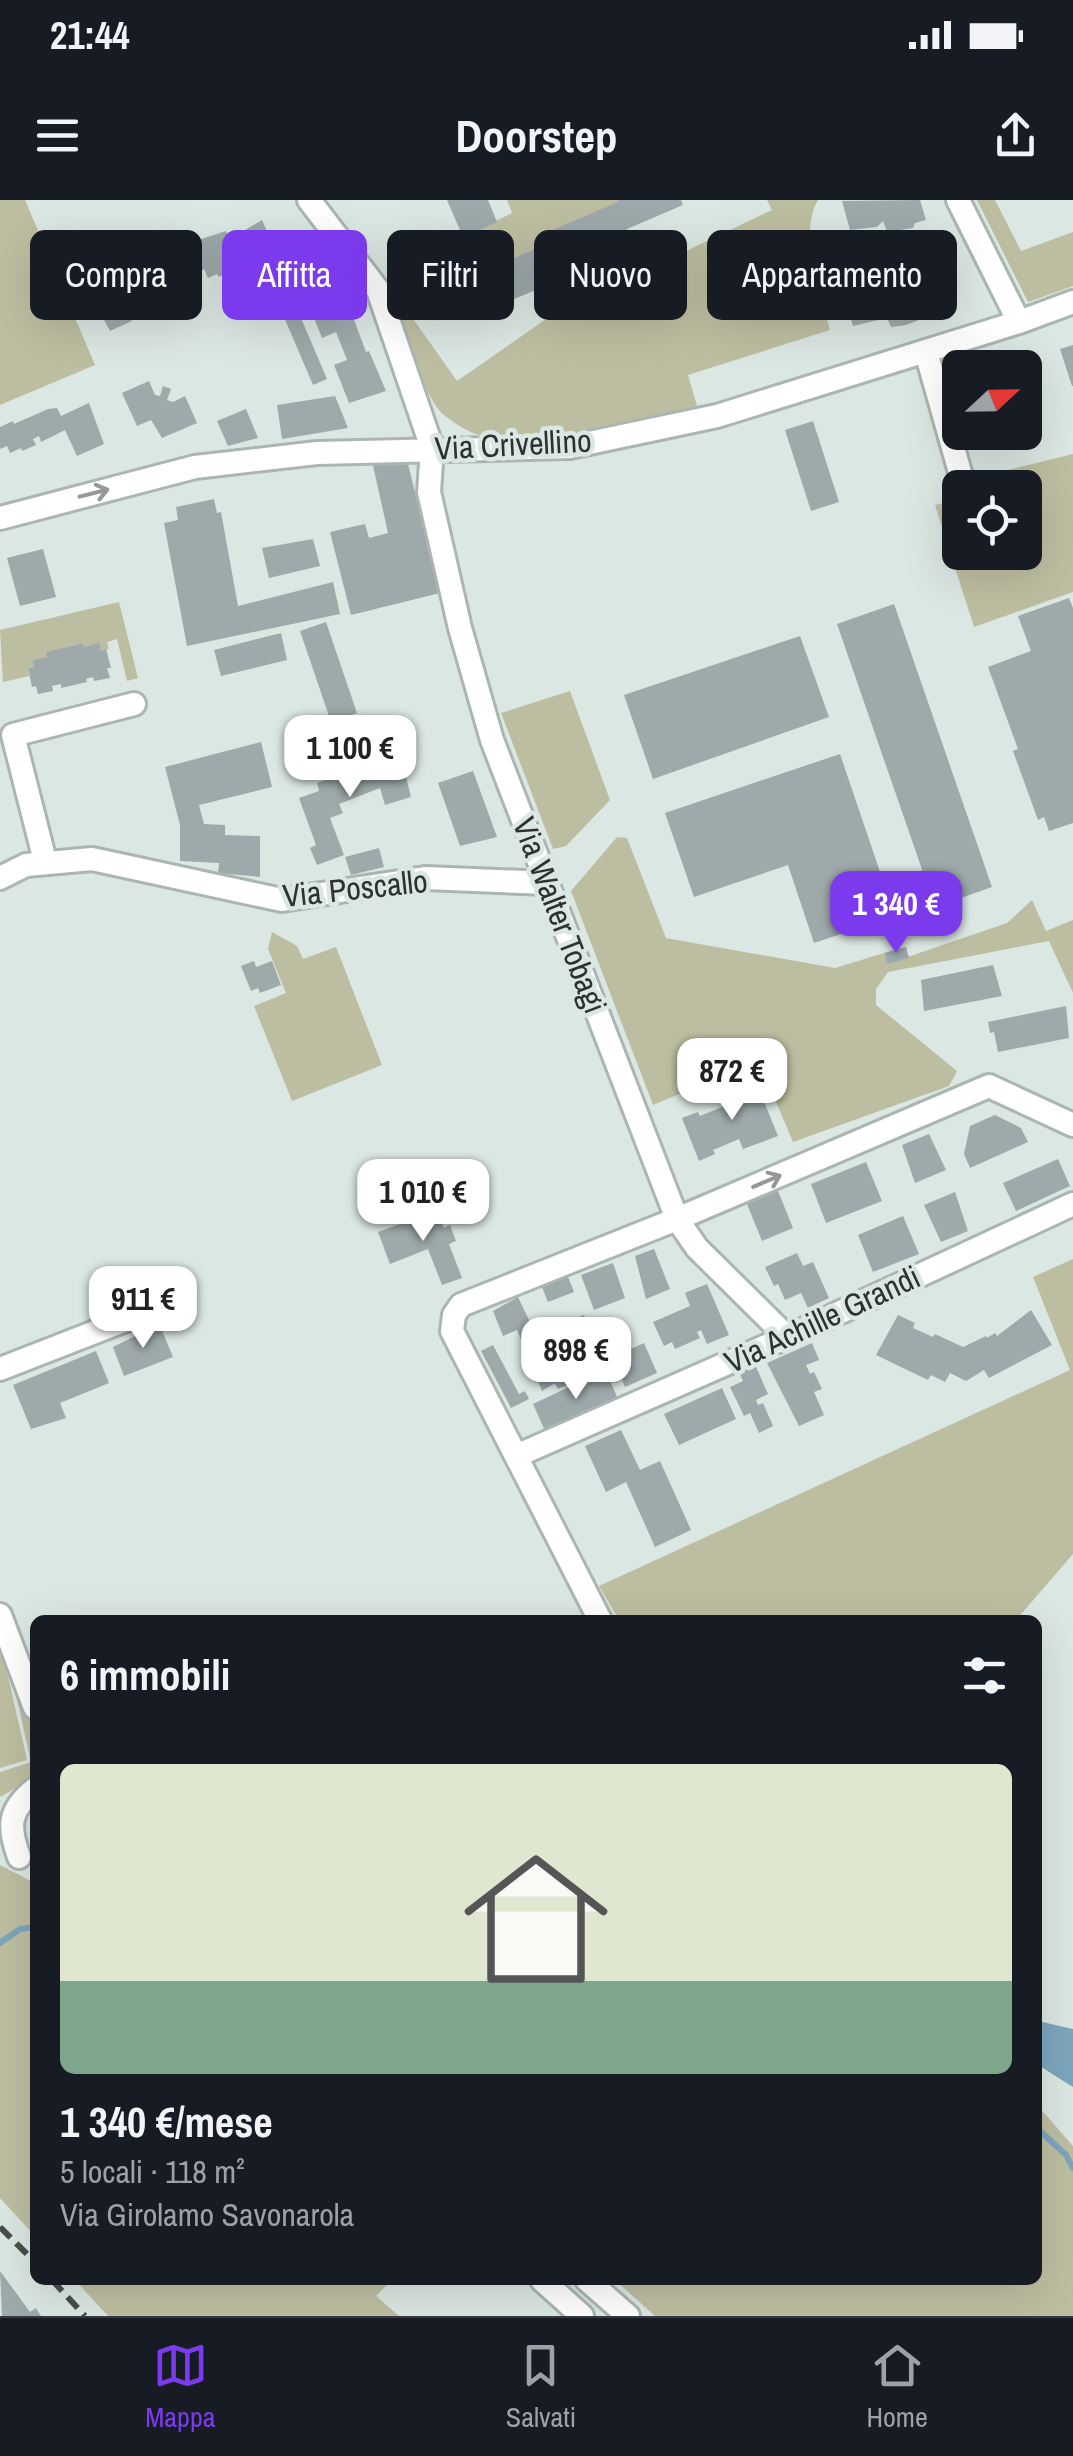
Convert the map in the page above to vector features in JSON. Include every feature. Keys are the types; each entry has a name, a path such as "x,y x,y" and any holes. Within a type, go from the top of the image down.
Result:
{"street":[{"path":"309,200 378,290 432,448"},
{"path":"958,200 1019,322"},
{"name":"Via Crivellino","path":"0,518 195,468 317,453 570,447 717,416 1073,302"},
{"path":"926,352 958,470"},
{"name":"Via Walter Tobagi","path":"432,448 429,492 460,628 492,740 677,1219 697,1248 786,1337"},
{"path":"45,861 13,735 134,704"},
{"name":"Via Poscallo","path":"0,878 26,864 92,859 282,900 424,878 548,883"},
{"path":"597,1615 452,1331 454,1315 461,1305 677,1219 989,1086 1073,1125"},
{"name":"Via Achille Grandi","path":"516,1456 1073,1204"},
{"path":"0,1369 154,1309"},
{"path":"0,1615 30,1695"},
{"path":"5,1820 30,1794"},
{"path":"5,1820 30,1829"},
{"path":"5,1820 18,1856"},
{"path":"548,2285 582,2316"},
{"path":"593,2285 628,2316"}],"green space":[{"path":"0,200 25,200 38,230 30,230 30,320 76,320 95,365 0,405"},
{"path":"507,200 618,202 573,230 534,230 534,249 514,258 514,230 478,230 512,213"},
{"path":"767,200 818,200 810,230 730,230 772,210"},
{"path":"977,200 995,200 1021,251 1073,232 1073,286 1028,302"},
{"path":"707,241 707,320 827,320 830,330 688,375 697,406 587,433 527,439 476,434 446,417 435,404 419,373 401,320 414,320 457,381 545,320 687,320 687,251"},
{"path":"1073,454 1073,592 974,627 956,570 1042,570 1042,470 1007,470"},
{"path":"942,503 942,527 935,505"},
{"path":"119,602 138,678 127,681 117,639 107,642 109,649 101,651 99,644 84,647 83,643 47,652 47,657 32,660 34,667 28,668 29,676 3,682 0,630"},
{"path":"570,691 610,800 566,846 553,849 501,713"},
{"path":"617,837 627,838 666,938 835,968 884,953 887,964 1007,923 1032,900 1046,931 1073,920 1073,993 1049,941 888,972 876,989 876,1005 957,1071 949,1086 793,1142 759,1061 653,1105 571,891"},
{"path":"272,932 297,946 303,959 336,947 382,1065 292,1101 254,1006 286,993 268,949"},
{"path":"1073,1259 1073,1554 1020,1615 616,1615 599,1586 1070,1370 1033,1277"},
{"path":"0,1654 27,1760 0,1768"},
{"path":"9,1664 30,1708 30,1758"},
{"path":"30,1762 30,1780 0,1797 0,1772"},
{"path":"0,1865 30,1880 30,2231 0,2198"},
{"path":"1042,2111 1073,2146 1073,2316 655,2316 621,2285 1042,2285"},
{"path":"80,2285 387,2285 376,2296 399,2316 108,2316"}],"water":[{"path":"1042,2022 1073,2029 1073,2087 1042,2068"}],"building":[{"path":"447,200 488,200 497,222 479,230 460,230"},
{"path":"681,200 683,205 627,230 555,230 555,229 618,202"},
{"path":"920,200 926,220 900,230 886,230 883,221 877,227 850,230 842,201"},
{"path":"262,220 267,230 245,230"},
{"path":"222,232 222,276 208,278 202,270 202,239"},
{"path":"534,249 534,291 514,299 514,258"},
{"path":"104,320 132,321 110,331"},
{"path":"285,320 302,320 327,379 313,385"},
{"path":"315,320 354,320 386,391 349,403 334,365 347,360 336,332 322,338"},
{"path":"851,320 878,320 853,326"},
{"path":"888,320 919,320 906,325 891,327"},
{"path":"1073,345 1073,386 1072,386 1060,349"},
{"path":"149,381 155,395 160,396 163,386 171,389 167,400 173,402 185,396 197,423 162,438 151,420 137,426 122,393"},
{"path":"335,396 348,428 282,439 277,405"},
{"path":"89,403 104,444 77,456 65,430 41,442 39,436 33,439 36,445 22,451 21,448 10,453 7,446 0,449 0,427 48,409 57,408 61,416"},
{"path":"246,409 258,438 228,446 217,421"},
{"path":"813,421 839,502 811,511 785,430"},
{"path":"406,456 440,593 351,615 330,532 365,524 369,538 388,533 372,461"},
{"path":"214,499 217,513 221,512 238,606 333,582 340,614 187,646 164,523 178,520 176,507"},
{"path":"313,539 320,566 269,578 262,548"},
{"path":"43,549 56,597 20,606 7,558"},
{"path":"1069,598 1073,608 1073,823 1049,831 1044,817 1038,820 1013,751 1018,749 988,667 1031,651 1018,616"},
{"path":"894,604 992,887 935,907 837,624"},
{"path":"326,622 357,713 331,722 300,631"},
{"path":"281,633 287,660 221,676 214,650"},
{"path":"800,636 829,717 653,779 624,695"},
{"path":"83,643 84,647 99,643 101,651 106,649 110,678 94,681 93,677 61,688 61,684 52,686 53,691 38,694 36,686 32,687 28,668 34,667 32,660 47,657 46,652"},
{"path":"364,732 368,746 326,761 321,747"},
{"path":"261,742 272,787 199,805 204,824 225,825 225,835 260,836 260,877 218,873 219,863 180,861 180,825 165,767"},
{"path":"400,753 411,797 385,805 380,788 339,804 343,813 330,818 344,855 317,865 310,848 316,845 299,798 319,791 317,783"},
{"path":"840,754 895,916 814,943 788,865 694,897 665,813"},
{"path":"473,771 497,837 460,846 438,783"},
{"path":"379,848 384,867 351,875 345,857"},
{"path":"906,947 909,958 887,964 884,953"},
{"path":"254,961 256,967 272,961 281,985 260,993 258,988 251,991 241,966"},
{"path":"993,965 1002,996 924,1011 921,980"},
{"path":"1066,1006 1069,1038 998,1052 988,1022"},
{"path":"756,1082 778,1136 743,1149 739,1139 699,1161 682,1118 698,1112 700,1116 727,1105 723,1095"},
{"path":"995,1115 1021,1128 1028,1142 970,1168 964,1154 970,1126"},
{"path":"929,1134 946,1170 915,1183 902,1145"},
{"path":"1058,1159 1070,1186 1016,1211 1003,1183"},
{"path":"866,1162 882,1201 826,1223 811,1184"},
{"path":"778,1191 793,1228 762,1241 747,1204"},
{"path":"955,1192 968,1231 941,1242 924,1205"},
{"path":"437,1211 444,1228 450,1225 456,1241 449,1244 462,1278 442,1285 428,1249 390,1264 378,1232"},
{"path":"903,1216 919,1254 873,1272 858,1235"},
{"path":"654,1249 670,1289 646,1299 635,1256"},
{"path":"797,1253 803,1266 813,1262 829,1298 808,1308 801,1293 785,1300 765,1267"},
{"path":"613,1263 625,1298 594,1310 581,1275"},
{"path":"566,1272 574,1292 548,1302 540,1282"},
{"path":"707,1284 729,1335 707,1344 701,1330 697,1332 700,1338 675,1349 672,1342 664,1346 653,1322 690,1306 685,1293"},
{"path":"518,1297 539,1341 554,1336 563,1359 548,1365 552,1374 598,1354 604,1369 558,1389 555,1383 542,1391 517,1330 503,1336 493,1311"},
{"path":"1031,1310 1052,1345 989,1378 984,1370 966,1381 950,1373 945,1382 931,1375 928,1380 876,1355 898,1315 915,1323 913,1328 963,1347 995,1333 997,1336"},
{"path":"584,1315 595,1346 580,1352 568,1321"},
{"path":"151,1328 161,1328 173,1357 124,1376 113,1347"},
{"path":"644,1343 657,1373 625,1387 613,1357"},
{"path":"812,1343 819,1360 806,1365 822,1389 814,1392 824,1415 799,1426 767,1363"},
{"path":"493,1345 519,1394 525,1391 529,1399 511,1408 481,1351"},
{"path":"96,1351 109,1383 60,1403 66,1418 31,1429 13,1385"},
{"path":"753,1360 768,1394 756,1400 758,1405 763,1403 773,1426 759,1433 750,1413 744,1416 730,1387 743,1381 737,1367"},
{"path":"605,1370 619,1401 546,1433 533,1404"},
{"path":"722,1388 736,1419 679,1445 664,1414"},
{"path":"621,1430 640,1470 660,1461 691,1530 655,1547 626,1482 606,1492 585,1446"},
{"path":"0,2271 30,2312 36,2308 41,2316 2,2316"}],"waterway":[{"path":"0,1943 20,1929 30,1928"},
{"path":"1042,2133 1066,2155 1073,2168"}],"railway":[{"path":"0,2227 30,2257"},
{"path":"57,2285 85,2316"}]}
